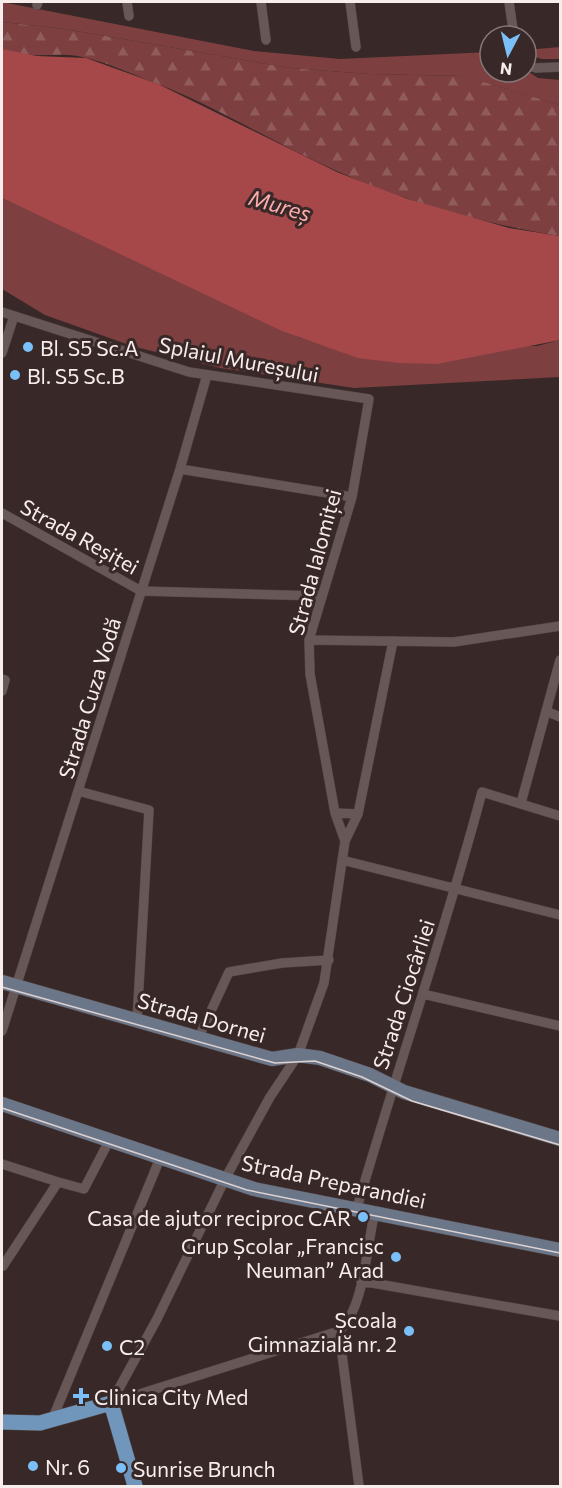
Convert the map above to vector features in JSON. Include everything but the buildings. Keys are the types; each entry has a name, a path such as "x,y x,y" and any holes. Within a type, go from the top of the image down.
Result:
{"main road":[{"name":"Strada Dornei","path":"2,982 272,1059 298,1055 320,1058 370,1075 391,1087 561,1139"},
{"name":"Strada Preparandiei","path":"2,1104 110,1138 254,1189 561,1250"},
{"path":"2,1422 28,1424 52,1421 111,1403 135,1486"}],"street":[{"path":"127,2 129,16"},
{"path":"261,2 266,40"},
{"path":"350,2 356,47"},
{"path":"509,2 512,24"},
{"path":"538,68 561,67"},
{"name":"Splaiul Mureșului","path":"2,312 169,366 207,375 369,399"},
{"path":"2,353 14,316"},
{"name":"Strada Cuza Vodă","path":"2,1031 180,469 207,375"},
{"name":"Strada Ialomiței","path":"345,841 335,813 310,674 309,640 352,497 369,399"},
{"path":"180,469 352,497"},
{"name":"Strada Reșiței","path":"2,513 141,591 321,596"},
{"path":"309,640 481,639 561,626"},
{"path":"111,1403 157,1319 225,1179 270,1098 298,1055 314,1014 328,960 345,841 358,814 393,641"},
{"path":"561,660 522,803 561,816"},
{"path":"2,679 5,680 2,691"},
{"path":"546,711 561,717"},
{"path":"78,791 149,810 137,1021"},
{"name":"Strada Ciocârliei","path":"357,1208 391,1087 456,889 482,792 522,803"},
{"path":"335,813 358,814"},
{"path":"342,860 561,915"},
{"path":"198,1039 229,972 272,964 328,960"},
{"path":"423,994 561,1026"},
{"path":"2,1164 84,1189 110,1138"},
{"path":"52,1421 160,1156"},
{"path":"2,1267 58,1182"},
{"path":"111,1403 339,1331 352,1314 375,1212"},
{"path":"361,1281 561,1316"},
{"path":"339,1331 358,1486"}],"green space":[{"path":"2,2 254,51 340,59 478,53 478,80 463,76 368,74 290,68 65,29 2,22"},
{"path":"2,22 65,29 290,68 368,74 464,76 478,80 478,84 490,84 560,105 560,236 448,211 366,183 316,161 202,103 107,64 78,56 30,55 2,49"},
{"path":"560,47 560,59 538,58 538,49"},
{"path":"538,78 560,80 560,105 490,84 538,84"},
{"path":"2,198 301,338 537,346 560,340 560,377 354,388 220,368 132,346 45,315 2,289"}],"water":[{"name":"Mureș","path":"2,49 37,56 86,58 158,84 339,173 408,199 509,228 560,236 560,340 437,364 399,363 358,358 282,331 2,198"}],"tram line":[{"path":"2,987 275,1063 315,1061 362,1077 412,1101 560,1145"},
{"path":"2,1108 247,1190 560,1253"}],"place":[{"name":"Bl. S5 Sc.A","path":"28,347"},
{"name":"Bl. S5 Sc.B","path":"15,375"},
{"name":"Casa de ajutor reciproc CAR","path":"363,1217"},
{"name":"Grup Școlar „Francisc Neuman” Arad","path":"396,1257"},
{"name":"Școala Gimnazială nr. 2","path":"409,1331"},
{"name":"C2","path":"107,1346"},
{"name":"Clinica City Med","path":"81,1396"},
{"name":"Nr. 6","path":"33,1466"},
{"name":"Sunrise Brunch","path":"121,1468"}]}
